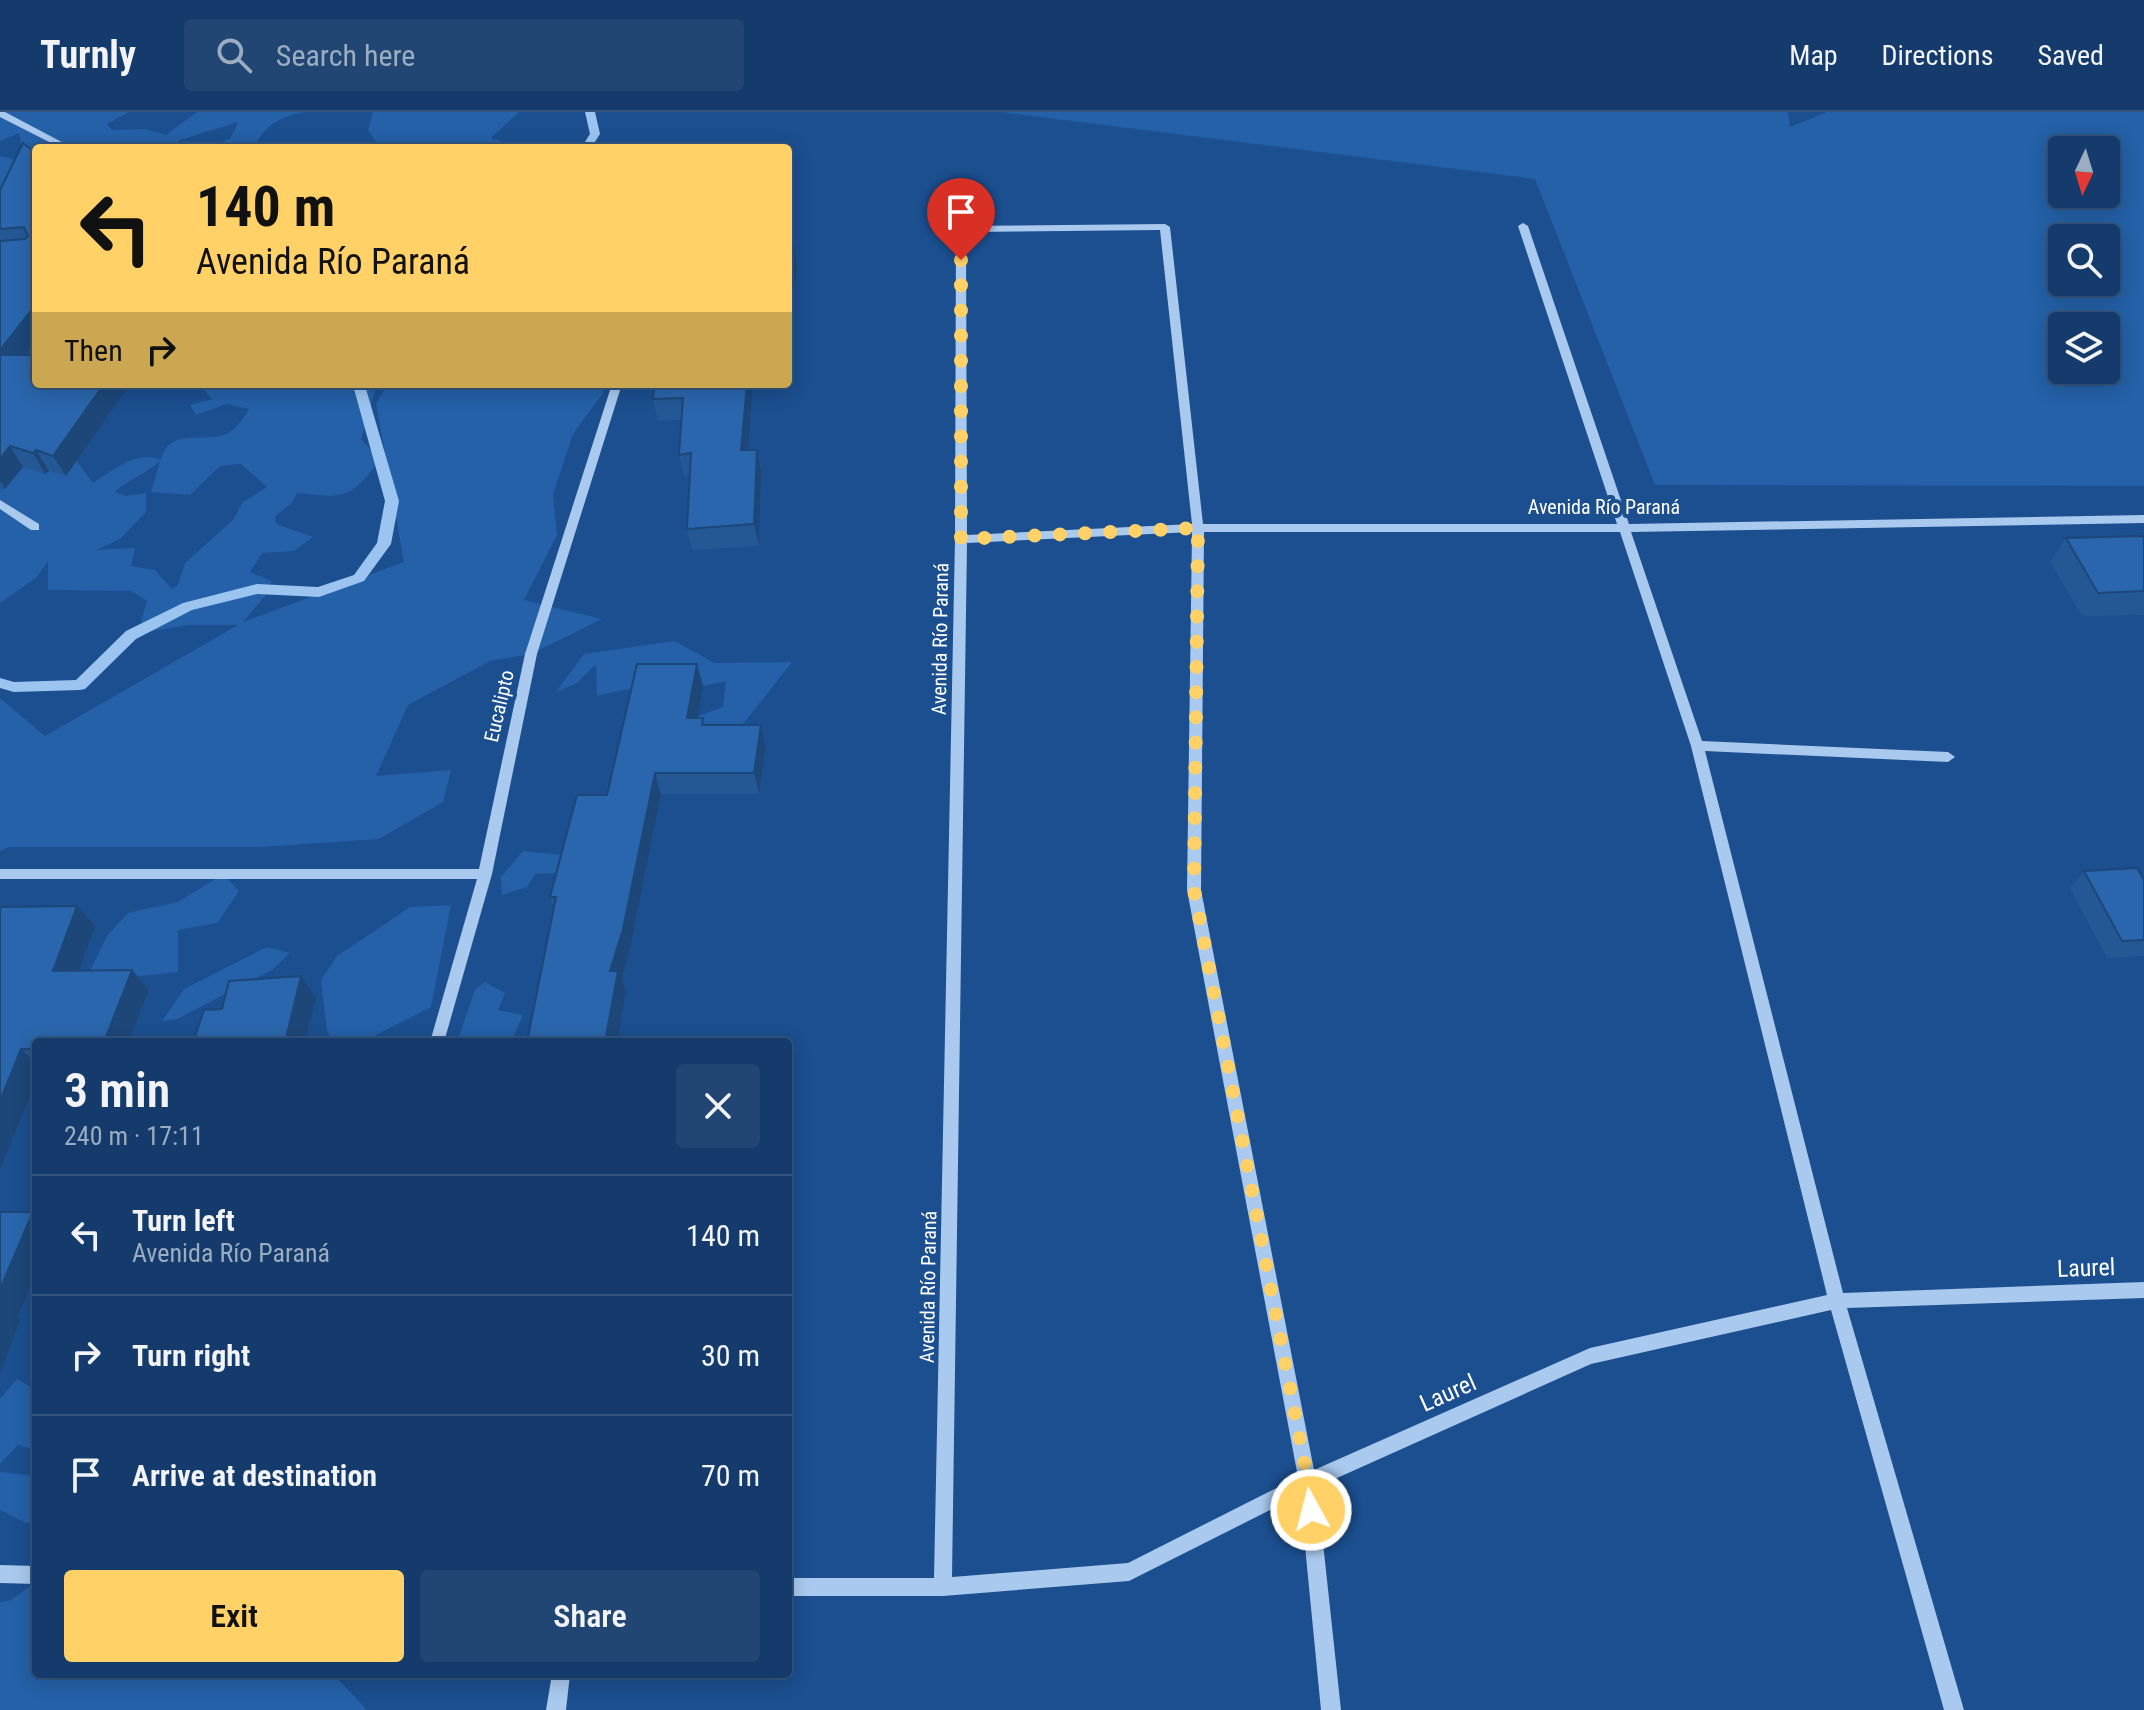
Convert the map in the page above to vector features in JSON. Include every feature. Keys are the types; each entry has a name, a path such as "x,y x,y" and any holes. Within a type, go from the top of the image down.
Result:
{"street":[{"path":"0,113 60,144"},
{"path":"1523,226 1697,746 1837,1301 1954,1710"},
{"path":"961,539 961,229 1165,227 1198,528 1194,890 1308,1482 1331,1710"},
{"name":"Eucalipto","path":"438,1038 485,874 531,654 616,388"},
{"path":"0,504 35,527"},
{"name":"Avenida Río Paraná","path":"943,1587 961,539 1198,528 1625,528 2144,519"},
{"path":"1697,746 1948,757"},
{"path":"0,874 485,874"},
{"name":"Laurel","path":"792,1587 943,1587 1129,1572 1308,1482 1590,1356 1837,1301 2144,1290"},
{"path":"0,1574 32,1575"},
{"path":"556,1710 560,1678"}],"shaded area":[{"path":"0,112 129,112 107,124 112,130 144,129 166,135 197,112 304,112 274,123 256,144 216,144 230,139 238,122 180,140 176,144 32,144 32,181 0,197 0,156 16,160 21,147 19,133 0,141"},
{"path":"373,112 519,112 491,138 507,144 377,144 368,130"},
{"path":"1000,112 1788,112 1790,127 1827,112 2144,112 2144,486 1655,485 1535,179"},
{"path":"202,388 371,388 375,391 361,439 380,460 353,489 326,496 297,493 291,504 275,516 276,524 313,537 294,551 262,553 250,572 272,581 265,596 243,622 404,562 376,403 385,388 604,388 573,434 553,494 557,535 524,600 602,619 531,654 490,661 408,705 376,776 451,770 443,802 379,839 262,847 9,847 0,851 0,698 45,736 238,625 188,625 146,632 141,621 147,601 132,591 48,590 48,561 36,578 0,603 0,483 24,467 75,459 93,483 135,459 152,457 161,460 166,449 180,439 228,433 249,409 226,404 196,415 190,405 212,399","holes":["160,461 151,492 190,495 220,466 241,464 267,487 243,502 233,520 185,563 178,585 172,589 155,570 131,566 135,548 96,550 120,539 146,512 146,493 126,496 115,492"]},
{"path":"674,641 715,663 792,662 744,723 695,732 680,723 723,707 726,681 703,686 642,686 597,696 596,664 577,683 556,692 584,654"},
{"path":"523,851 574,856 559,873 535,874 527,887 502,895 501,877"},
{"path":"223,874 239,891 217,923 178,930 178,972 123,978 88,975 107,936 128,913 178,902"},
{"path":"451,905 431,1007 370,1038 331,1038 327,1031 321,980 337,956 410,907"},
{"path":"267,947 290,953 272,970 177,1019 162,1021 184,989"},
{"path":"485,982 505,993 498,1010 523,1015 513,1038 458,1038 475,990"},
{"path":"17,1379 32,1388 32,1449 18,1445 0,1464 0,1399"},
{"path":"0,1472 32,1476 32,1522 26,1523 0,1510"},
{"path":"32,1585 32,1678 337,1678 367,1710 0,1710 0,1602 11,1600"}],"building":[{"path":"23,143 32,150 32,309 0,350 0,241 25,239 28,236 24,227 0,229 0,190"},
{"path":"0,355 32,355 32,388 101,388 53,456 10,446 0,459"},
{"path":"654,388 747,388 741,450 757,450 754,524 687,529 691,453 679,455 683,398 653,399"},
{"path":"2144,536 2144,591 2098,593 2066,538"},
{"path":"637,664 697,664 687,718 703,718 702,725 761,725 754,773 655,773 623,929 610,971 618,971 606,1038 528,1038 556,897 550,897 577,795 607,795"},
{"path":"2137,868 2144,880 2144,940 2122,941 2084,871"},
{"path":"77,906 53,971 132,970 106,1038 32,1038 32,1049 21,1049 0,1101 0,907"},
{"path":"301,976 286,1038 194,1038 204,1010 222,1009 229,981"},
{"path":"0,1212 32,1212 32,1214 0,1289"}],"waterway":[{"path":"589,144 595,134 590,112"},
{"path":"0,683 14,687 80,685 131,635 188,606 257,589 319,592 359,578 384,544 392,501 361,388"}],"route":[{"path":"961,260 961,539 1198,528 1194,890 1311,1510"}]}
